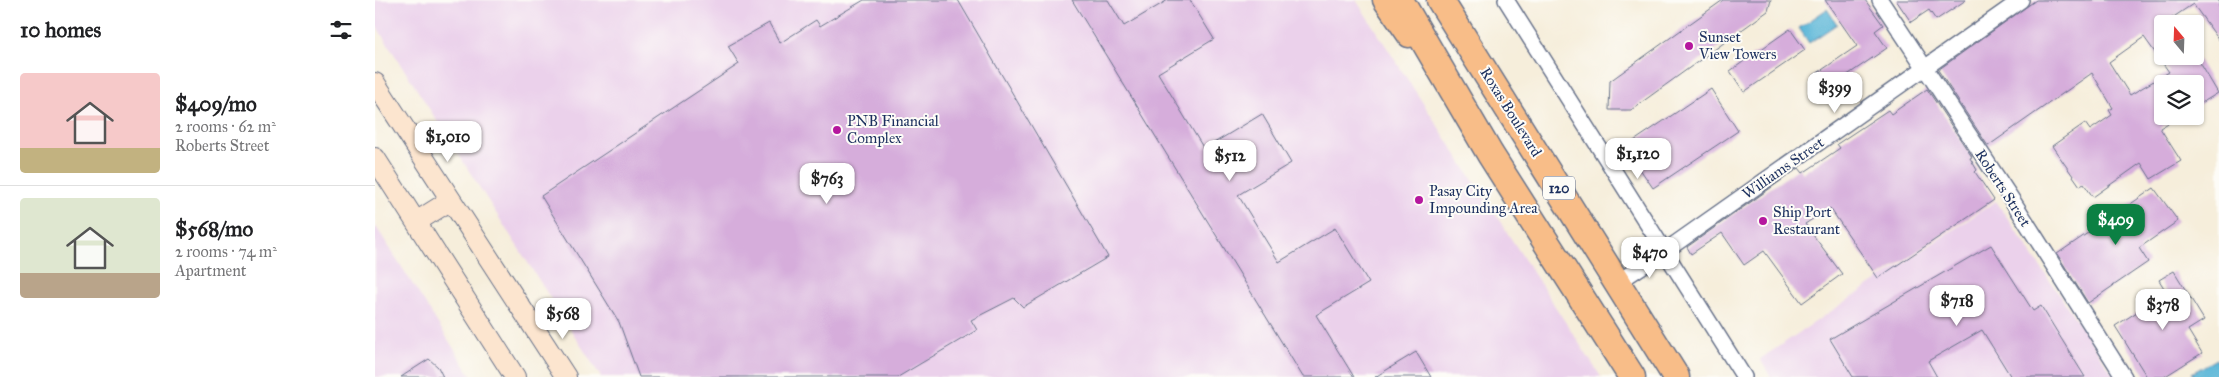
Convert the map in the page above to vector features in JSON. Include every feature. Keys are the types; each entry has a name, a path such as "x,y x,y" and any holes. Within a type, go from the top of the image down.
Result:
{"highway":[{"name":"120","path":"1400,0 1490,154 1633,377"},
{"name":"Roxas Boulevard","path":"1440,0 1676,377"}],"main road":[{"path":"1384,0 1490,154"},
{"path":"375,83 566,377"},
{"path":"375,158 515,377"},
{"path":"416,222 451,200"}],"street":[{"path":"1506,0 1744,377"},
{"name":"Roberts Street","path":"1880,0 2014,203 2125,377"},
{"name":"Williams Street","path":"1618,282 1665,251 2021,0"}],"shaded area":[{"name":"PNB Financial Complex","path":"375,0 1356,0 1601,377 601,377 375,24"},
{"path":"1996,201 2115,377 1771,377 1760,359"},
{"path":"375,225 472,377 375,377"}],"water":[{"path":"1827,9 1837,24 1809,43 1799,28"},
{"path":"2216,359 2219,364 2219,375 2215,377 2194,377 2192,373"}],"building":[{"name":"PNB Financial Complex","path":"864,0 958,0 1108,257 1023,307 1014,298 971,320 977,330 898,377 639,377 619,322 541,196 739,64 728,46 769,23 780,43 816,20 820,26"},
{"path":"1072,0 1108,0 1124,26 1168,0 1190,0 1214,39 1158,73 1204,149 1262,114 1291,163 1238,195 1279,262 1335,228 1369,283 1316,315 1354,377 1303,377"},
{"name":"Sunset View Towers","path":"1723,0 1771,0 1768,11 1631,110 1609,110 1610,81"},
{"path":"1825,0 1865,0 1883,25 1875,31 1887,48 1824,91 1813,76 1857,46"},
{"path":"1896,0 1966,0 1936,20 1929,10 1911,22"},
{"path":"2036,0 2219,0 2219,40 2204,19 2204,15 2201,15 2193,4 2176,15 2154,15 2154,51 2144,37 2109,62 2130,95 2154,81 2154,125 2165,125 2160,128 2181,161 2151,179 2141,163 2093,197 2084,184 2080,186 2052,146 2085,123 2090,130 2112,115 2109,110 2113,108 2092,73 1988,146 1938,70"},
{"path":"1790,29 1805,50 1744,92 1730,71"},
{"path":"2164,65 2201,65 2218,93 2204,102 2204,75 2164,75 2169,72"},
{"path":"1711,89 1738,131 1653,188 1625,147"},
{"path":"1927,89 1972,157 1970,158 1977,170 1975,172 1994,200 1878,278 1830,208 1805,224 1842,274 1802,303 1764,251 1744,265 1722,233 1691,254 1687,247 1799,168 1803,173 1840,148 1837,144 1888,110 1891,114"},
{"path":"2154,188 2178,221 2139,248 2148,262 2088,303 2057,254"},
{"path":"1991,245 2033,311 2041,306 2085,377 2011,377 1982,330 1928,361 1937,377 1853,377 1830,339"},
{"path":"2174,271 2204,320 2188,330 2202,353 2164,377 2147,377 2115,326 2167,293 2159,280"},
{"path":"1416,352 1431,377 1375,377"},
{"path":"429,359 438,367 443,377 401,377"}],"place":[{"name":"Sunset View Towers","path":"1689,46"},
{"name":"PNB Financial Complex","path":"837,130"},
{"name":"Pasay City Impounding Area","path":"1419,200"},
{"name":"Ship Port Restaurant","path":"1763,221"}]}
